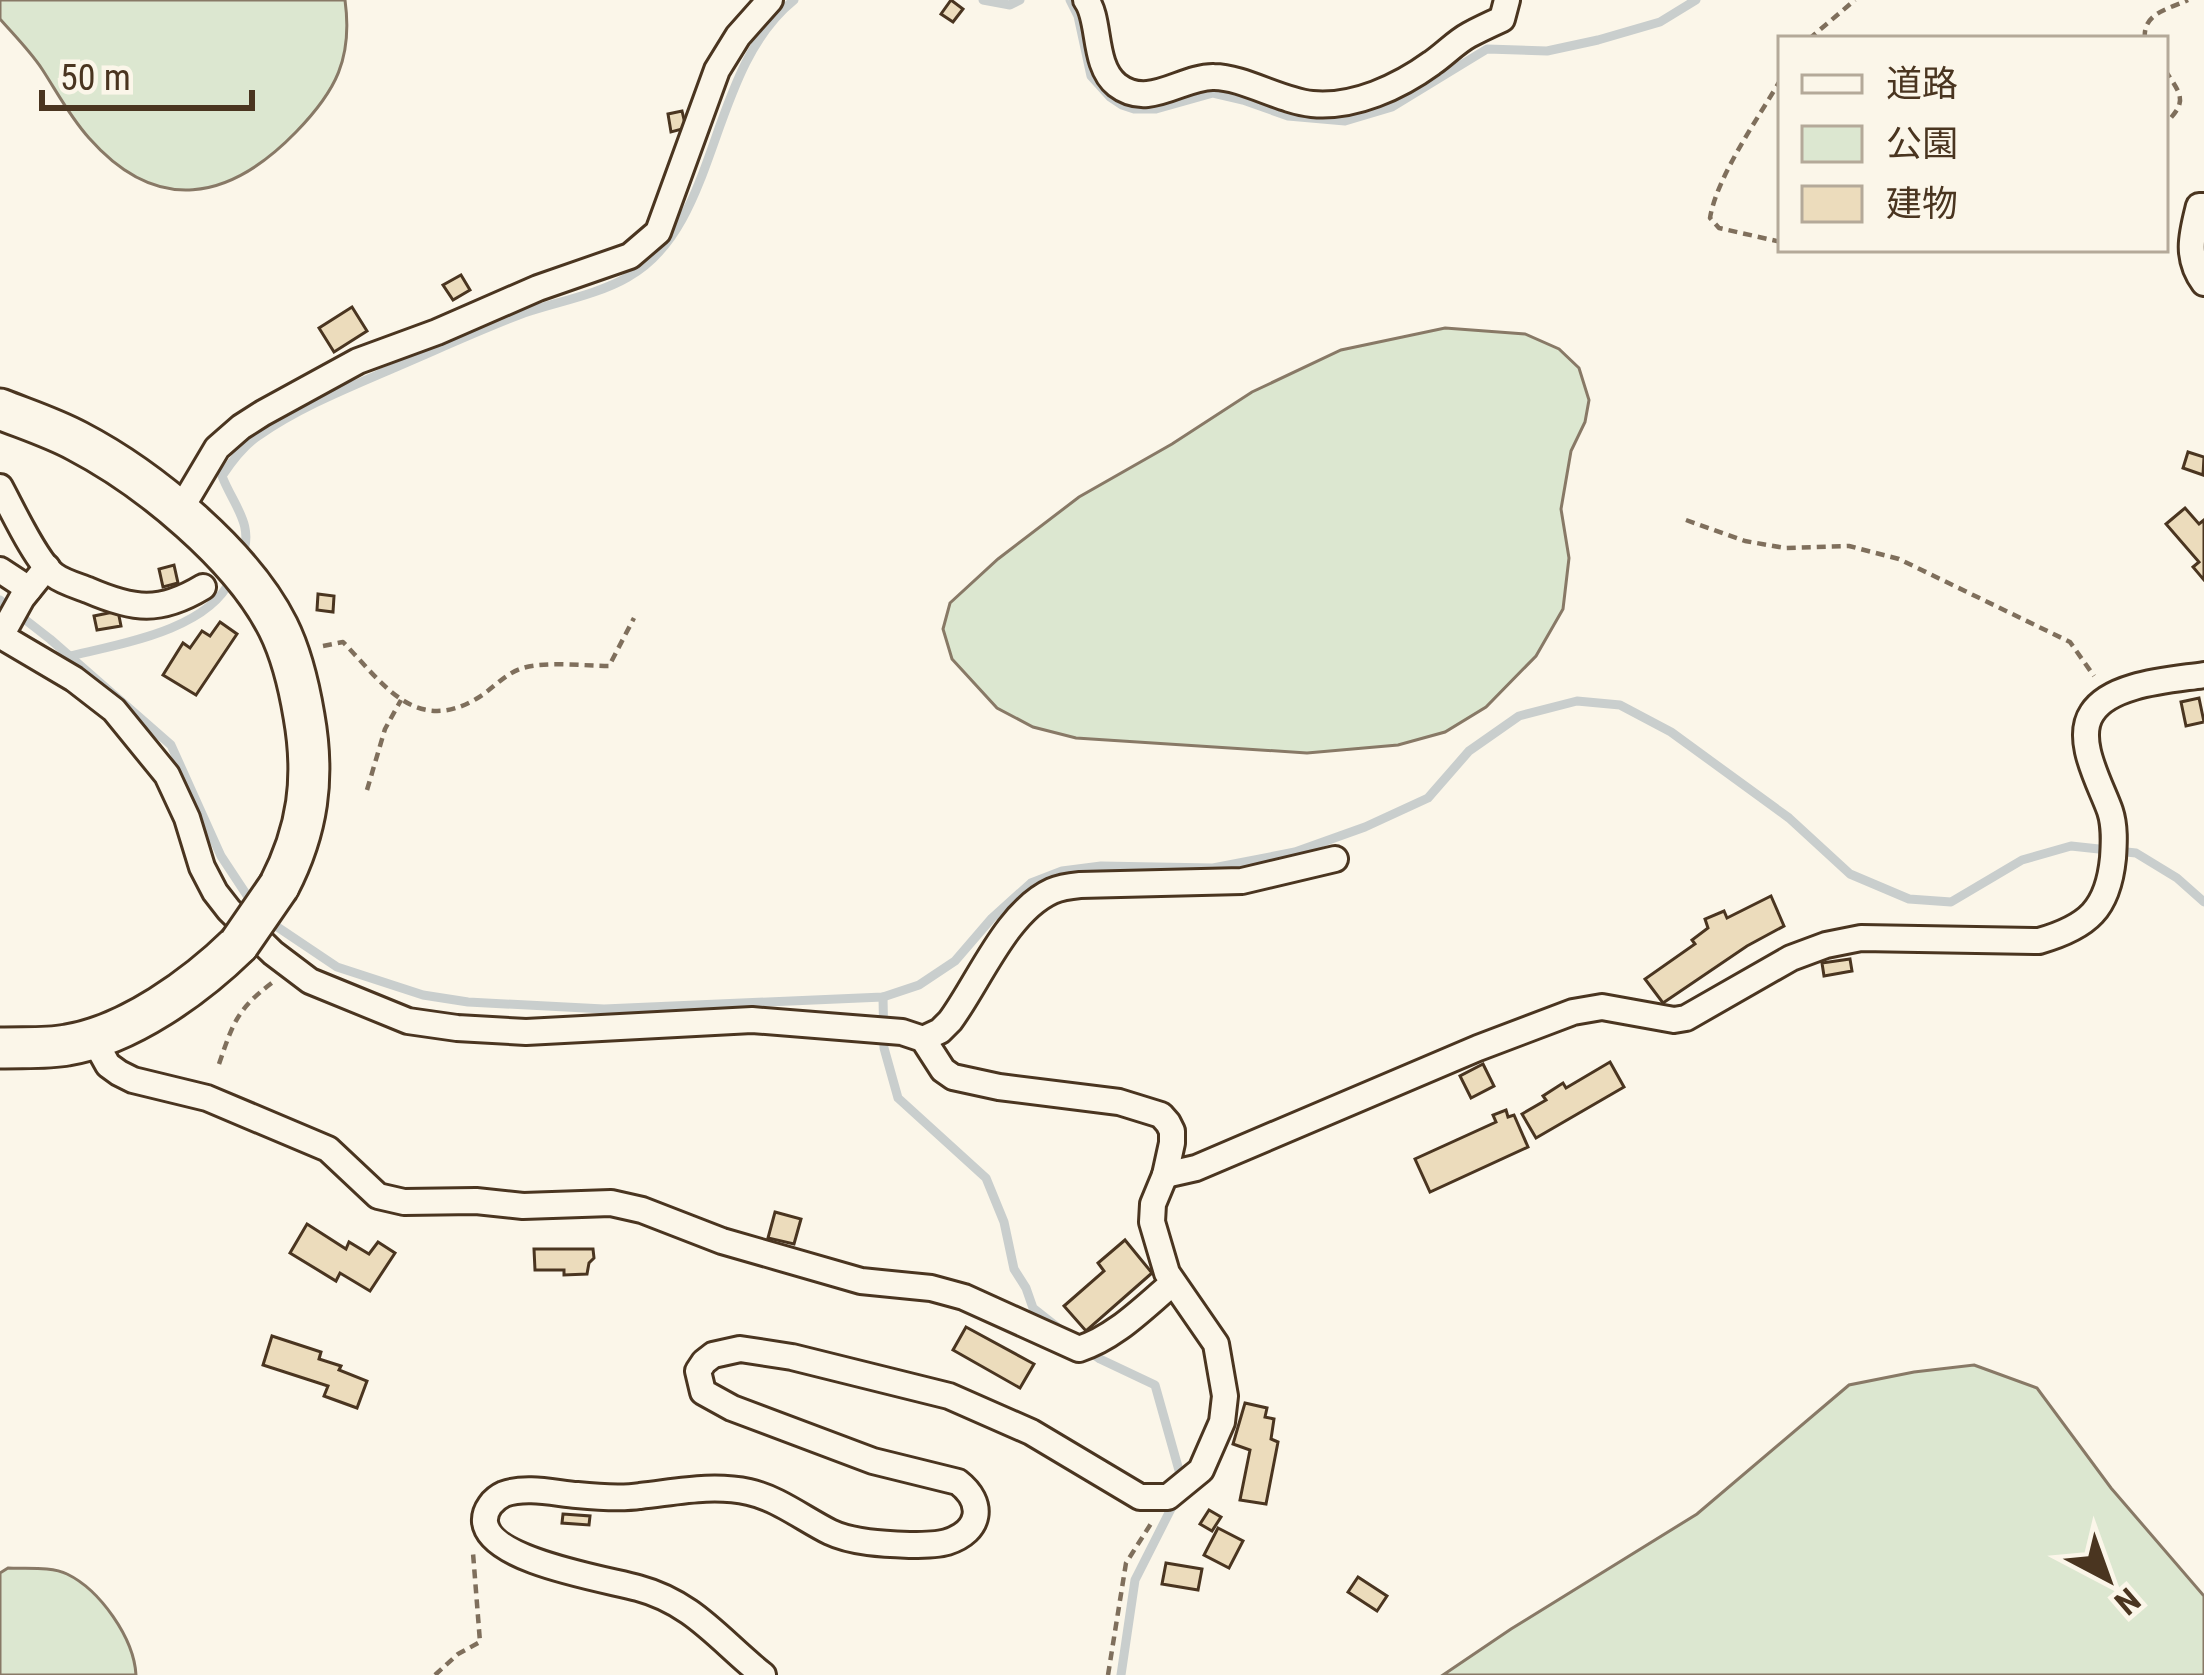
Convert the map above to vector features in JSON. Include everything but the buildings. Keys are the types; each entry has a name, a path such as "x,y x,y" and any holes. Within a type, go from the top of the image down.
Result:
{"main road":[{"path":"0,409 76,440 179,512 225,574 280,630 298,681 311,769 300,841 279,886 239,944 216,966 168,1002 93,1038 66,1046 0,1048"}],"street":[{"path":"179,512 217,448 263,413 358,362 538,288 604,268 645,245 658,232 717,70 770,0"},
{"path":"1086,0 1093,8 1095,38 1103,60 1119,86 1142,94 1165,92 1216,76 1314,104 1388,91 1466,36 1502,19 1507,0"},
{"path":"2204,206 2199,206 2189,243 2204,283"},
{"path":"0,487 54,575 98,594 148,608 181,600 225,574"},
{"path":"47,567 1,636 74,679 114,710 148,749 167,775 202,867 229,910 310,981 408,1021 526,1032 752,1020 912,1035 940,1031 1021,914 1056,889 1241,881 1335,860"},
{"path":"0,570 26,593"},
{"path":"1165,1174 1196,1168 1573,1012 1602,1007 1686,1018 1791,958 1861,938 2039,940 2060,935 2098,909 2106,896 2113,853 2112,817 2089,759 2087,725 2092,712 2109,697 2134,687 2204,675"},
{"path":"763,1675 726,1639 679,1604 644,1589 530,1559 502,1546 486,1528 484,1516 491,1503 503,1494 634,1497 710,1487 755,1493 856,1540 914,1545 946,1542 970,1526 977,1506 958,1482 873,1461 760,1420 703,1392 698,1372 704,1362 712,1355 740,1349 793,1357 949,1396 1030,1432 1140,1497 1172,1493 1201,1470 1222,1422 1225,1396 1216,1344 1167,1273 1152,1222 1172,1131 1161,1115 1119,1102 953,1077 912,1035"},
{"path":"93,1038 108,1065 119,1073 207,1098 328,1149 378,1196 404,1202 611,1203 861,1281 931,1288 964,1297 1089,1346 1113,1334 1173,1283"}],"path":[{"path":"1813,36 1855,0"},
{"path":"2145,36 2148,21 2158,12 2188,0"},
{"path":"2168,75 2182,98 2180,109 2168,121"},
{"path":"1778,84 1730,168 1710,218 1719,228 1778,241"},
{"path":"1687,520 1745,541 1785,548 1849,546 1899,559 2070,642 2109,697"},
{"path":"289,654 344,642 401,700 436,713 459,709 526,666 609,665 634,617"},
{"path":"367,790 385,729 401,700"},
{"path":"219,1064 232,1024 249,1000 292,968"},
{"path":"1108,1675 1126,1563 1172,1493"},
{"path":"435,1675 480,1642 473,1545 486,1528"}],"green space":[{"path":"0,0 345,0 344,56 322,102 271,155 219,185 167,188 115,163 89,138 37,62 0,19"},
{"path":"1445,328 1525,334 1559,349 1579,368 1589,400 1571,451 1561,509 1569,558 1563,609 1536,656 1486,707 1445,732 1398,745 1307,753 1076,738 1033,727 997,708 952,659 943,629 950,603 1079,497 1252,392 1341,350"},
{"path":"1974,1365 2037,1388 2111,1488 2204,1596 2204,1675 1443,1675 1697,1514 1849,1385"},
{"path":"8,1568 61,1571 91,1591 122,1631 136,1675 0,1675 0,1573"}],"waterway":[{"path":"241,558 244,526 222,476 253,440 322,400 456,341 617,283 658,253 681,222 744,66 766,30 794,0"},
{"path":"983,0 1010,5 1020,0"},
{"path":"1070,0 1091,76 1122,105 1156,109 1213,93 1288,116 1345,121 1392,107 1487,49 1547,51 1598,40 1660,22 1696,0"},
{"path":"70,656 183,623 220,596 231,579"},
{"path":"0,600 171,745 221,856 254,906"},
{"path":"270,922 337,967 423,995 468,1002 604,1009 883,997 919,985 955,961 1031,883 1062,871 1101,866 1213,868 1295,852 1428,798 1469,751 1519,716 1577,701 1620,705 1671,732 1789,818 1850,874 1909,899 1951,902 2022,860 2071,846 2136,853 2177,878 2204,902"},
{"path":"883,997 884,1048 898,1098 986,1178 1004,1222 1014,1269 1033,1308 1061,1330"},
{"path":"1089,1351 1155,1385 1182,1481"},
{"path":"1121,1675 1135,1580 1177,1497"}]}
